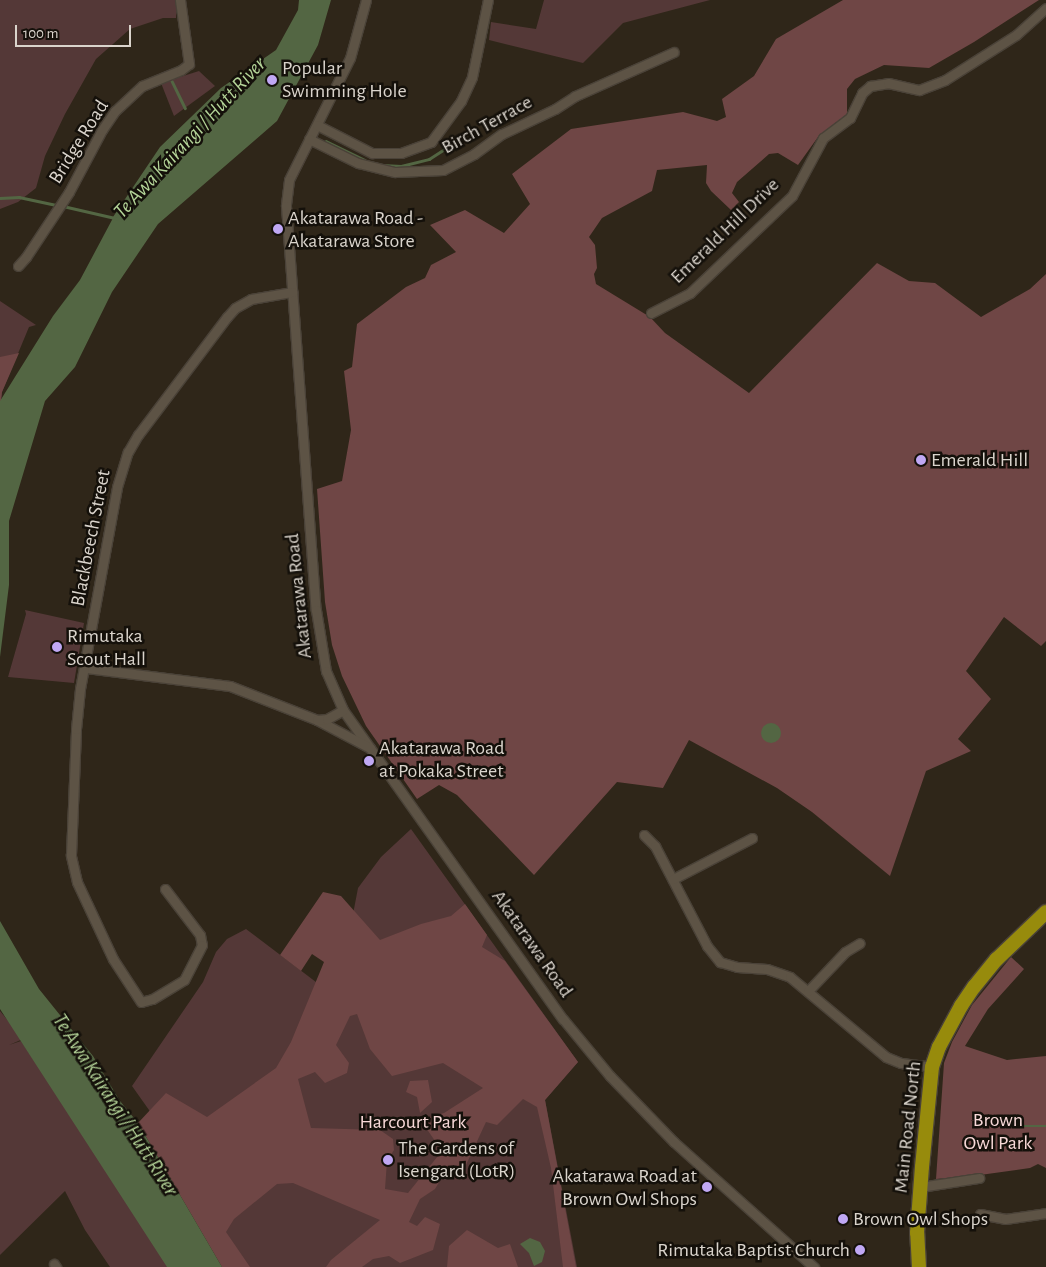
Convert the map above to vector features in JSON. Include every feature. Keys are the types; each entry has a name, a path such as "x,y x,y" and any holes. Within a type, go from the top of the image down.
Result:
{"highway":[{"name":"Main Road North","path":"919,1267 917,1233 932,1067 942,1039 974,987 997,959 1046,912"}],"street":[{"name":"Bridge Road","path":"18,266 69,192 102,130 130,95 142,86 181,70 189,64 180,0"},
{"name":"Akatarawa Road","path":"366,0 352,52 309,140 294,166 287,192 285,224 292,292 318,633 326,671 343,710 563,1019 610,1076 674,1142 814,1267"},
{"path":"316,125 372,153 401,153 431,142 461,101 472,77 488,0"},
{"name":"Emerald Hill Drive","path":"651,313 690,293 792,196 822,138 850,118 862,93 870,86 888,83 919,90 945,80 1016,35 1046,8"},
{"name":"Birch Terrace","path":"309,140 358,163 395,172 443,170 474,154 502,134 575,96 674,52"},
{"name":"Blackbeech Street","path":"165,889 200,935 202,945 184,980 152,999 141,1002 113,958 73,869 71,855 76,729 80,689 86,668 117,487 128,452 138,436 235,308 261,296 292,292"},
{"path":"86,668 230,686 317,720 372,749"},
{"path":"317,720 328,720 343,710"},
{"path":"644,835 655,846 707,946 720,962 737,967 778,971 790,977 808,991 886,1057 901,1062 932,1067"},
{"path":"673,879 752,838"},
{"path":"808,991 845,952 860,943"},
{"path":"920,1187 979,1178"},
{"path":"980,1214 1004,1219 1046,1213"}],"green space":[{"path":"0,0 177,0 176,18 163,18 130,29 96,59 65,114 45,156 36,188 18,202 0,209"},
{"path":"544,0 710,0 623,23 583,63 489,40 491,22 536,29"},
{"path":"843,0 1039,0 974,42 929,68 884,65 855,79 847,89 847,114 818,137 798,165 778,153 769,154 737,182 732,193 739,202 731,210 711,191 706,183 707,165 657,170 652,191 602,218 589,237 595,245 597,268 594,274 596,284 650,317 665,333 749,393 877,263 909,281 935,283 981,317 1030,289 1046,274 1046,641 1041,646 1004,617 966,671 991,699 958,739 971,751 926,771 890,876 812,812 777,788 689,740 663,788 617,782 534,875 457,795 439,785 417,799 366,726 342,676 332,645 325,602 317,489 342,481 351,430 344,371 352,367 357,324 406,287 425,278 431,265 456,252 430,225 465,210 504,233 530,204 512,174 571,129 683,112 717,121 726,117 722,99 754,76 776,39"},
{"path":"199,71 215,86 174,116 161,83"},
{"path":"0,301 36,325 29,327 2,392 0,408"},
{"path":"19,353 2,392 0,408 0,357"},
{"path":"25,610 84,623 74,683 8,677 26,614"},
{"name":"Harcourt Park","path":"411,829 578,1062 545,1100 577,1267 222,1267 149,1110 132,1086 203,982 216,952 227,939 246,929 337,998 358,888 381,857"},
{"path":"323,892 341,896 380,940 421,924 451,916 465,904 487,935 482,947 505,961 578,1062 545,1100 576,1267 563,1267 551,1168 537,1107 523,1099 497,1125 486,1122 466,1165 444,1174 435,1189 420,1199 409,1222 417,1226 425,1217 440,1224 433,1250 400,1263 389,1256 373,1259 362,1267 326,1267 331,1260 380,1220 293,1183 277,1184 234,1219 226,1232 250,1267 222,1267 138,1123 166,1093 207,1117 276,1068 291,1042 324,962 312,954 301,971 280,955","holes":["357,1014 370,1049 392,1076 443,1063 483,1088 444,1113 427,1118 424,1125 442,1151 408,1193 385,1189 387,1161 394,1150 393,1139 380,1130 311,1128 298,1079 315,1072 325,1083 347,1073 349,1063 336,1045 350,1016"]},
{"name":"Brown Owl Park","path":"1011,957 1024,969 988,1009 965,1046 1007,1060 1046,1056 1046,1168 1038,1164 1030,1168 936,1179 944,1063 952,1042 972,1005"},
{"path":"0,1011 23,1039 9,1045 21,1041 134,1208 169,1267 110,1267 85,1230 65,1191 0,1255"},
{"path":"428,1080 432,1102 420,1113 417,1097 406,1092 410,1081"},
{"path":"467,1230 498,1248 510,1244 518,1267 447,1267 449,1246"}],"water":[{"name":"Te Awa Kairangi / Hutt River","path":"299,0 331,0 318,45 277,121 158,224 112,292 75,367 45,401 9,521 9,585 0,657 0,401 53,316 80,280 113,218 117,218 113,217 160,147 221,88 276,50 298,10"},
{"path":"767,723 775,723 781,729 781,737 775,743 767,743 761,737 761,729"},
{"name":"Te Awa Kairangi / Hutt River","path":"0,921 39,989 93,1056 120,1101 138,1123 222,1267 167,1267 0,1009"},
{"path":"530,1238 540,1242 545,1251 542,1262 534,1266 529,1253 520,1244"}],"waterway":[{"path":"172,81 185,108"},
{"path":"382,165 401,166 429,159 463,137"},
{"path":"326,141 365,160"},
{"path":"0,198 19,197 58,205"},
{"name":"Te Awa Kairangi / Hutt River","path":"63,206 124,220"},
{"path":"1015,1126 1046,1126"}],"place":[{"name":"Popular Swimming Hole","path":"272,80"},
{"name":"Akatarawa Road - Akatarawa Store","path":"278,229"},
{"name":"Emerald Hill","path":"921,460"},
{"name":"Rimutaka Scout Hall","path":"57,647"},
{"name":"Akatarawa Road at Pokaka Street","path":"369,761"},
{"name":"The Gardens of Isengard (LotR)","path":"388,1160"},
{"name":"Akatarawa Road at Brown Owl Shops","path":"707,1187"},
{"name":"Brown Owl Shops","path":"843,1219"},
{"name":"Rimutaka Baptist Church","path":"860,1250"}]}
